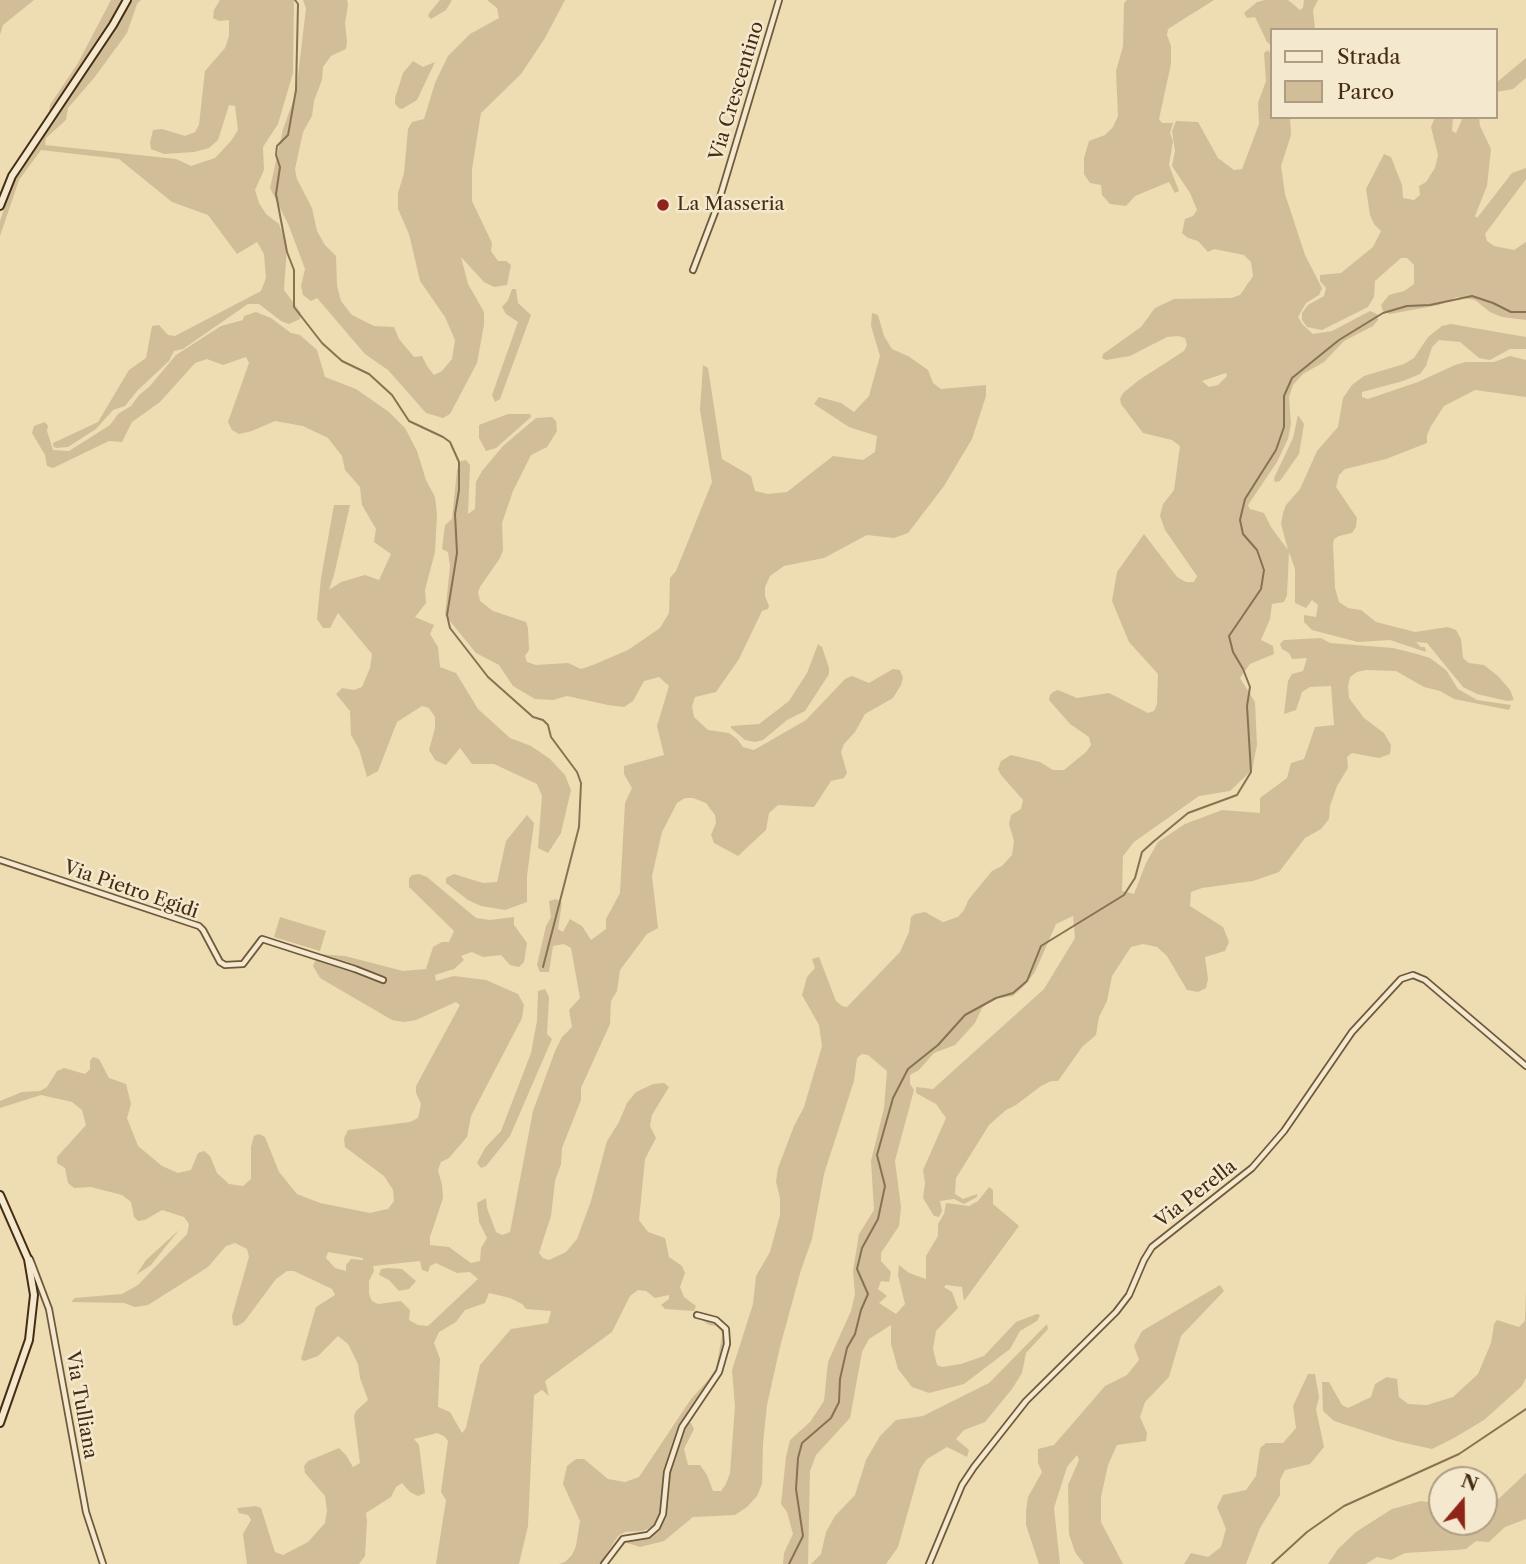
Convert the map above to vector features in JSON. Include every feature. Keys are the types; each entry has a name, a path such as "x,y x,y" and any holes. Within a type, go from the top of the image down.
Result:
{"main road":[{"path":"0,205 12,176 127,0"},
{"path":"0,1195 26,1253 32,1273 34,1296 31,1329 20,1370 0,1423"}],"street":[{"name":"Via Crescentino","path":"693,270 717,208 779,0"},
{"name":"Via Pietro Egidi","path":"0,860 199,926 220,962 225,965 243,964 262,939 383,980"},
{"name":"Via Perella","path":"929,1564 962,1485 1026,1401 1116,1312 1129,1295 1144,1260 1155,1244 1252,1168 1281,1135 1352,1032 1401,979 1413,975 1425,980 1526,1066"},
{"name":"Via Tulliana","path":"26,1253 50,1312 86,1512 103,1564"},
{"path":"604,1564 623,1539 648,1535 657,1527 663,1514 667,1472 682,1427 719,1372 726,1347 726,1329 716,1320 698,1315"}],"green space":[{"path":"0,0 34,0 3,25 0,35"},
{"path":"111,0 125,0 68,89 49,112 50,105 78,63"},
{"path":"130,0 141,0 137,4 127,33 68,108 66,120 46,138 45,145 176,159 191,166 215,158 238,130 235,106 229,105 218,140 209,148 164,154 151,149 153,130 162,129 185,136 195,132 199,125 205,71 225,48 229,36 229,20 219,21 213,18 220,0 294,0 293,73 278,124 263,147 264,170 255,190 266,214 279,224 287,247 284,290 301,313 300,319 289,324 259,304 248,304 183,349 174,351 169,361 125,406 113,410 96,429 68,447 56,448 53,443 98,422 129,370 146,358 152,326 159,325 168,335 175,336 261,291 266,278 264,254 257,242 237,254 208,215 172,202 119,159 41,150 19,180 0,236 0,221 12,185"},
{"path":"303,0 347,0 347,42 346,49 331,56 323,67 312,116 303,132 295,169 297,179 312,208 317,231 325,245 336,256 337,286 341,301 352,315 374,326 394,327 399,339 414,357 422,356 434,375 442,371 452,359 455,340 445,317 420,281 409,234 398,209 408,129 412,122 424,119 435,83 448,56 470,34 499,18 497,8 487,0 565,0 545,38 521,74 481,113 472,169 472,201 492,243 491,251 498,261 506,261 511,265 507,285 494,287 484,282 461,257 468,284 484,312 484,325 477,363 450,414 443,418 426,413 388,370 365,354 317,298 311,301 303,295 301,286 305,269 289,226 270,188 283,129 296,93 306,8"},
{"path":"440,0 452,0 446,10 431,19 428,16"},
{"path":"1127,0 1214,0 1168,29 1171,64 1159,119 1162,123 1173,123 1169,165 1179,191 1175,193 1169,182 1135,196 1126,206 1110,204 1102,195 1101,185 1090,183 1084,174 1084,158 1089,141 1105,135 1118,116 1116,71 1123,46 1124,3"},
{"path":"1288,0 1300,10 1304,0 1318,0 1313,10 1315,28 1270,28 1270,44 1255,17 1247,18 1244,13 1257,2"},
{"path":"1268,50 1270,119 1290,119 1291,135 1281,166 1285,194 1305,255 1322,288 1319,295 1306,303 1298,317 1313,334 1332,331 1370,311 1377,314 1378,320 1373,326 1344,341 1324,362 1303,374 1293,385 1289,397 1291,424 1288,439 1277,462 1248,505 1250,509 1264,513 1288,550 1281,524 1286,505 1300,489 1317,451 1338,427 1343,398 1352,385 1364,376 1404,364 1414,358 1428,337 1442,326 1451,324 1526,337 1526,349 1510,349 1490,360 1479,358 1460,342 1439,340 1432,347 1426,366 1420,374 1362,392 1362,397 1368,399 1466,362 1494,362 1510,356 1526,360 1526,397 1475,390 1444,406 1431,426 1427,443 1386,459 1345,469 1339,475 1336,487 1357,518 1356,527 1352,533 1334,539 1333,544 1335,588 1339,602 1348,608 1361,610 1376,622 1415,632 1448,627 1456,630 1461,639 1463,658 1469,663 1484,665 1499,677 1510,690 1514,700 1507,701 1477,694 1463,687 1427,643 1416,642 1425,647 1426,652 1390,640 1358,642 1312,630 1304,622 1304,615 1316,617 1318,605 1312,600 1306,608 1295,603 1295,569 1289,552 1287,595 1284,602 1272,604 1270,619 1261,640 1273,646 1274,654 1250,664 1240,678 1255,702 1257,745 1252,770 1230,791 1199,796 1134,842 1123,856 1122,891 1134,894 1158,842 1185,824 1222,810 1260,813 1260,798 1287,778 1291,763 1304,759 1315,727 1334,725 1331,686 1310,687 1302,692 1296,710 1284,714 1288,681 1292,674 1303,671 1307,658 1292,659 1289,653 1282,649 1280,644 1284,640 1321,638 1330,643 1393,648 1430,658 1446,670 1458,689 1477,700 1511,705 1509,710 1454,699 1440,691 1424,687 1396,671 1366,670 1350,677 1349,698 1364,718 1384,733 1391,745 1390,754 1379,758 1352,753 1347,757 1348,768 1337,786 1329,819 1321,829 1305,838 1279,872 1253,881 1191,892 1190,906 1223,927 1229,942 1225,951 1205,957 1208,979 1206,988 1198,992 1187,990 1167,956 1157,947 1143,944 1131,947 1112,976 1096,1035 1082,1047 1058,1081 1041,1086 989,1125 956,1178 955,1194 963,1199 977,1194 977,1197 964,1204 954,1199 940,1201 942,1211 939,1217 934,1216 923,1198 923,1170 946,1118 936,1104 916,1093 916,1087 933,1089 1044,989 1075,938 1073,916 1056,924 1035,972 1025,985 1013,996 993,999 982,1008 975,1023 955,1045 934,1053 919,1070 910,1075 910,1084 914,1090 895,1161 901,1207 899,1226 881,1253 881,1261 891,1272 889,1282 881,1281 878,1289 887,1296 879,1303 896,1314 905,1304 898,1275 899,1265 909,1273 926,1279 926,1256 938,1236 938,1224 946,1203 969,1206 978,1201 989,1187 993,1190 993,1204 1019,1226 964,1301 962,1287 944,1287 952,1292 958,1308 936,1331 933,1349 937,1365 942,1367 961,1364 984,1356 1016,1322 1040,1315 1037,1321 1020,1331 1010,1349 964,1384 929,1393 912,1387 898,1369 891,1344 891,1325 869,1339 862,1352 850,1418 816,1455 810,1471 808,1564 783,1564 784,1553 793,1534 787,1512 781,1504 790,1440 810,1422 824,1401 828,1362 851,1311 855,1294 853,1271 859,1234 874,1210 871,1161 884,1108 887,1071 868,1055 862,1054 857,1058 854,1081 824,1174 812,1239 780,1347 767,1405 762,1484 757,1496 735,1515 693,1517 664,1541 640,1547 624,1542 626,1539 652,1535 659,1530 665,1515 669,1473 676,1447 687,1423 691,1423 694,1429 684,1449 688,1465 700,1465 713,1491 721,1491 730,1473 735,1406 732,1370 753,1304 756,1276 770,1252 780,1215 776,1182 778,1168 804,1107 822,1046 819,1025 802,995 807,977 815,968 812,959 819,957 836,1001 847,1007 900,952 909,932 911,917 925,912 943,922 958,917 992,871 1002,866 1012,855 1014,841 1009,824 1011,815 1021,809 1023,800 1001,775 998,769 1001,761 1011,755 1040,762 1053,770 1064,770 1091,745 1089,737 1070,724 1049,700 1053,692 1058,690 1077,698 1109,693 1148,713 1154,711 1157,704 1158,674 1129,642 1112,601 1117,572 1144,534 1177,577 1186,582 1194,582 1197,576 1165,530 1160,516 1163,504 1174,490 1180,446 1172,440 1143,433 1120,399 1123,393 1139,380 1184,351 1187,345 1185,338 1167,337 1130,356 1106,360 1102,358 1103,354 1141,327 1155,308 1174,299 1231,298 1240,295 1253,276 1251,262 1244,255 1214,249 1208,252 1198,241 1182,233 1185,219 1193,216 1197,210 1190,193 1172,166 1175,151 1172,131 1176,121 1198,122 1218,158 1234,170 1242,169 1259,124 1258,103 1266,81 1264,53","holes":["1226,373 1227,376 1218,385 1209,387 1202,381"]},
{"path":"1526,58 1526,78 1513,89 1498,92 1498,81"},
{"path":"413,61 423,67 435,62 417,100 402,109 395,104 395,98 403,73"},
{"path":"1434,119 1453,119 1452,131 1456,133 1462,119 1479,119 1491,149 1487,186 1475,216 1477,218 1512,173 1526,168 1526,179 1485,234 1487,241 1494,246 1514,250 1526,242 1526,320 1502,317 1490,312 1475,300 1457,297 1439,305 1390,314 1383,311 1381,305 1389,295 1404,291 1414,284 1414,265 1407,258 1401,258 1375,281 1374,297 1368,307 1322,330 1307,327 1302,320 1302,313 1308,305 1324,296 1326,288 1320,281 1320,275 1341,273 1373,247 1381,231 1370,215 1366,189 1384,154 1391,157 1402,185 1403,198 1414,200 1420,195 1419,186 1426,182 1435,168 1438,155 1431,127"},
{"path":"512,289 516,289 518,303 531,315 500,399 495,402 492,395 518,322 506,314 502,307"},
{"path":"256,312 271,318 291,333 300,335 317,350 325,377 356,389 389,412 405,428 435,497 437,514 435,552 425,590 426,603 415,617 434,625 430,634 438,647 440,667 456,673 478,709 510,738 531,746 550,759 565,775 571,790 561,833 548,853 538,848 542,796 537,784 494,764 472,764 460,748 446,765 435,760 429,750 435,717 429,708 422,706 397,722 378,771 367,777 359,749 351,735 350,711 336,694 342,688 354,690 362,687 370,668 372,654 338,613 330,628 323,628 317,619 334,505 350,505 329,590 341,582 365,575 379,580 391,554 374,542 376,529 362,505 360,487 345,470 342,456 328,438 303,426 275,421 239,434 232,430 228,422 249,363 246,357 223,365 207,359 195,363 160,402 132,422 122,442 109,441 53,468 47,466 45,455 32,433 34,426 45,422 53,450 69,451 110,425 118,414 131,406 149,387 176,355 221,326 243,320 244,316"},
{"path":"872,313 878,315 884,336 892,349 928,370 933,383 941,389 986,385 986,396 972,439 944,486 908,533 894,538 867,535 824,558 784,566 770,576 765,587 768,609 762,611 739,659 716,692 695,697 692,706 694,717 708,730 729,733 743,747 754,750 806,720 845,679 852,676 869,683 893,669 900,670 903,678 901,685 893,698 865,714 855,732 844,744 841,752 847,773 844,778 831,781 814,807 778,805 769,813 766,830 738,856 714,843 711,835 716,823 715,815 706,803 685,798 677,803 662,832 652,876 658,928 647,934 620,970 617,991 611,1001 610,1024 581,1088 581,1100 562,1148 551,1216 539,1253 549,1260 566,1252 577,1239 591,1201 607,1141 627,1103 636,1092 653,1084 664,1083 669,1087 652,1115 650,1126 656,1138 645,1159 639,1220 648,1232 665,1238 669,1257 682,1266 685,1273 680,1287 684,1297 696,1306 694,1311 665,1309 661,1305 669,1299 669,1295 655,1298 646,1291 638,1290 630,1296 612,1332 545,1381 549,1396 542,1390 534,1395 528,1526 519,1564 436,1564 446,1500 441,1492 448,1441 437,1433 414,1439 419,1445 425,1493 418,1496 402,1483 396,1487 391,1497 366,1513 365,1556 359,1564 247,1564 243,1534 251,1520 248,1515 239,1513 237,1508 261,1508 275,1552 283,1555 308,1542 325,1523 325,1496 305,1473 304,1466 308,1461 339,1448 353,1467 360,1463 354,1416 368,1400 358,1364 348,1344 338,1336 318,1356 304,1361 301,1359 316,1307 335,1295 332,1289 294,1271 287,1271 276,1279 244,1322 233,1325 232,1316 249,1257 247,1249 235,1243 226,1246 208,1267 148,1305 135,1307 124,1303 71,1302 75,1298 122,1294 138,1285 187,1234 189,1224 184,1217 162,1210 138,1221 134,1217 131,1202 122,1195 91,1187 74,1188 68,1183 65,1168 57,1163 57,1157 86,1125 82,1110 72,1102 41,1095 0,1108 0,1101 22,1092 40,1091 47,1087 57,1071 64,1068 85,1074 90,1069 93,1057 99,1059 109,1078 126,1084 131,1104 127,1118 138,1146 162,1166 178,1173 191,1170 198,1153 204,1151 210,1156 217,1173 229,1184 243,1186 251,1179 251,1147 254,1136 259,1134 265,1137 279,1172 297,1194 320,1203 370,1213 388,1209 394,1201 393,1190 384,1176 345,1147 344,1138 348,1130 410,1122 418,1118 421,1104 416,1086 460,1005 456,1002 416,1020 392,1020 320,978 313,966 318,954 345,956 403,971 426,969 433,947 449,942 454,931 409,887 409,878 419,874 427,877 476,918 490,920 514,917 514,925 527,943 524,962 519,967 510,965 501,955 483,957 472,952 461,956 464,960 454,969 435,975 436,981 454,976 486,980 518,994 524,1005 522,1018 471,1116 467,1137 449,1158 441,1162 438,1170 443,1198 430,1237 430,1245 449,1247 471,1263 480,1261 481,1248 487,1238 479,1222 477,1203 486,1198 496,1232 502,1235 510,1232 533,1111 555,1051 562,1037 572,1027 569,1010 580,998 571,948 564,944 553,946 549,972 540,972 537,965 546,926 551,917 549,901 556,899 562,903 558,929 563,932 570,919 582,926 591,940 606,929 606,919 620,893 625,803 632,788 624,774 624,766 664,755 657,726 669,686 659,677 644,681 633,701 624,707 567,696 553,700 535,699 513,686 499,665 476,653 445,615 450,566 448,552 442,549 445,525 452,519 457,470 461,461 466,460 470,465 468,514 475,509 476,482 503,446 536,418 552,417 556,421 557,431 547,447 531,455 513,491 502,523 503,550 478,592 480,601 493,611 526,622 529,650 525,656 527,662 536,665 568,663 581,669 593,665 628,650 660,628 669,613 670,578 676,571 712,482 700,410 703,365 708,368 722,459 751,476 755,491 768,494 787,492 833,456 863,460 875,452 877,436 849,427 814,404 819,397 841,403 854,412 869,396 880,356 871,326","holes":["328,1252 363,1258 363,1260 351,1259 346,1265 346,1271 335,1268 326,1258","420,1261 422,1270 428,1272 430,1266 436,1263 457,1273 470,1272 478,1279 428,1326 418,1325 409,1320 410,1310 401,1301 378,1304 372,1301 369,1281 374,1271 373,1266","489,1293 510,1298 526,1309 551,1311 548,1323 511,1329 480,1365 466,1428 462,1433 450,1412 438,1407 440,1359 434,1343 439,1332 456,1322 465,1310 485,1303"]},
{"path":"508,414 530,414 531,417 496,448 486,451 479,438 479,425"},
{"path":"1298,415 1304,424 1299,454 1280,481 1275,482 1274,478 1293,438"},
{"path":"818,644 822,647 829,674 805,711 787,720 763,740 755,742 745,740 731,728 759,724 789,701 807,673"},
{"path":"527,815 534,823 527,876 527,902 505,910 481,906 468,900 446,883 446,878 454,874 483,883 497,882 506,841"},
{"path":"280,917 326,931 320,951 274,937"},
{"path":"545,989 549,997 547,1034 552,1039 510,1136 486,1166 481,1168 477,1163 485,1148 501,1131 531,1053 537,1021 538,991"},
{"path":"179,1230 151,1265 136,1275 146,1260"},
{"path":"381,1269 402,1269 416,1281 409,1289 399,1291 389,1280 379,1275"},
{"path":"1220,1285 1224,1291 1181,1336 1169,1377 1145,1402 1140,1417 1147,1433 1146,1441 1117,1445 1108,1465 1101,1497 1101,1522 1123,1564 1084,1564 1075,1552 1069,1534 1068,1485 1079,1460 1077,1455 1067,1467 1054,1508 1060,1564 1039,1564 1026,1525 1028,1497 1042,1472 1038,1463 1038,1449 1054,1445 1105,1386 1127,1375 1139,1360 1134,1346 1142,1331"},
{"path":"1526,1289 1526,1378 1522,1386 1484,1420 1432,1449 1396,1441 1334,1421 1323,1411 1322,1382 1329,1382 1342,1405 1348,1408 1371,1397 1375,1384 1387,1377 1397,1379 1399,1397 1408,1404 1427,1405 1453,1397 1478,1374 1497,1320 1519,1327 1525,1321"},
{"path":"712,1319 722,1326 725,1336 718,1368 681,1425 666,1474 661,1509 655,1526 618,1536 600,1564 559,1564 572,1555 580,1521 563,1484 567,1466 576,1459 584,1459 608,1479 625,1482 639,1477 691,1399 716,1368 721,1331 702,1320"},
{"path":"1047,1324 1048,1329 1026,1353 1022,1373 1012,1389 985,1422 964,1430 956,1439 969,1450 967,1457 947,1447 927,1459 920,1469 898,1547 886,1564 811,1564 821,1554 826,1532 835,1516 855,1495 866,1460 880,1436 896,1420 923,1416 989,1383"},
{"path":"1308,1374 1315,1374 1319,1397 1316,1409 1324,1447 1310,1464 1285,1470 1280,1480 1280,1495 1260,1528 1246,1564 1184,1564 1191,1553 1208,1557 1221,1547 1226,1529 1217,1507 1223,1495 1246,1490 1256,1476 1260,1448 1266,1443 1283,1443 1296,1428 1293,1406"},
{"path":"1526,1473 1526,1519 1505,1527 1498,1534 1498,1499"},
{"path":"1421,1501 1428,1502 1428,1536 1495,1536 1489,1542 1476,1541 1466,1549 1405,1553 1391,1560 1377,1557 1366,1564 1328,1564 1338,1549 1356,1532 1392,1509"}],"waterway":[{"path":"295,0 298,4 296,90 288,135 277,146 276,155 280,167 276,194 287,252 294,270 294,307 322,343 342,361 369,374 392,395 409,421 450,442 459,462 459,490 455,514 457,553 447,615 450,628 488,677 533,717 548,725 551,737 577,772 581,783 579,827 543,967"},
{"path":"789,1564 803,1536 796,1489 798,1458 802,1443 831,1418 839,1402 840,1379 847,1348 855,1334 868,1294 857,1269 862,1248 878,1219 885,1186 877,1155 893,1098 908,1069 938,1045 965,1015 996,998 1013,993 1027,981 1041,946 1124,895 1135,878 1142,852 1188,813 1237,795 1251,772 1247,706 1250,687 1233,652 1229,636 1261,589 1264,570 1257,550 1243,534 1240,520 1245,499 1276,450 1284,427 1284,396 1292,378 1339,340 1383,313 1407,306 1430,305 1472,296 1511,312 1526,312"},
{"path":"1272,1564 1307,1532 1344,1506 1459,1454 1526,1409"}],"place":[{"name":"La Masseria","path":"663,205"}]}
